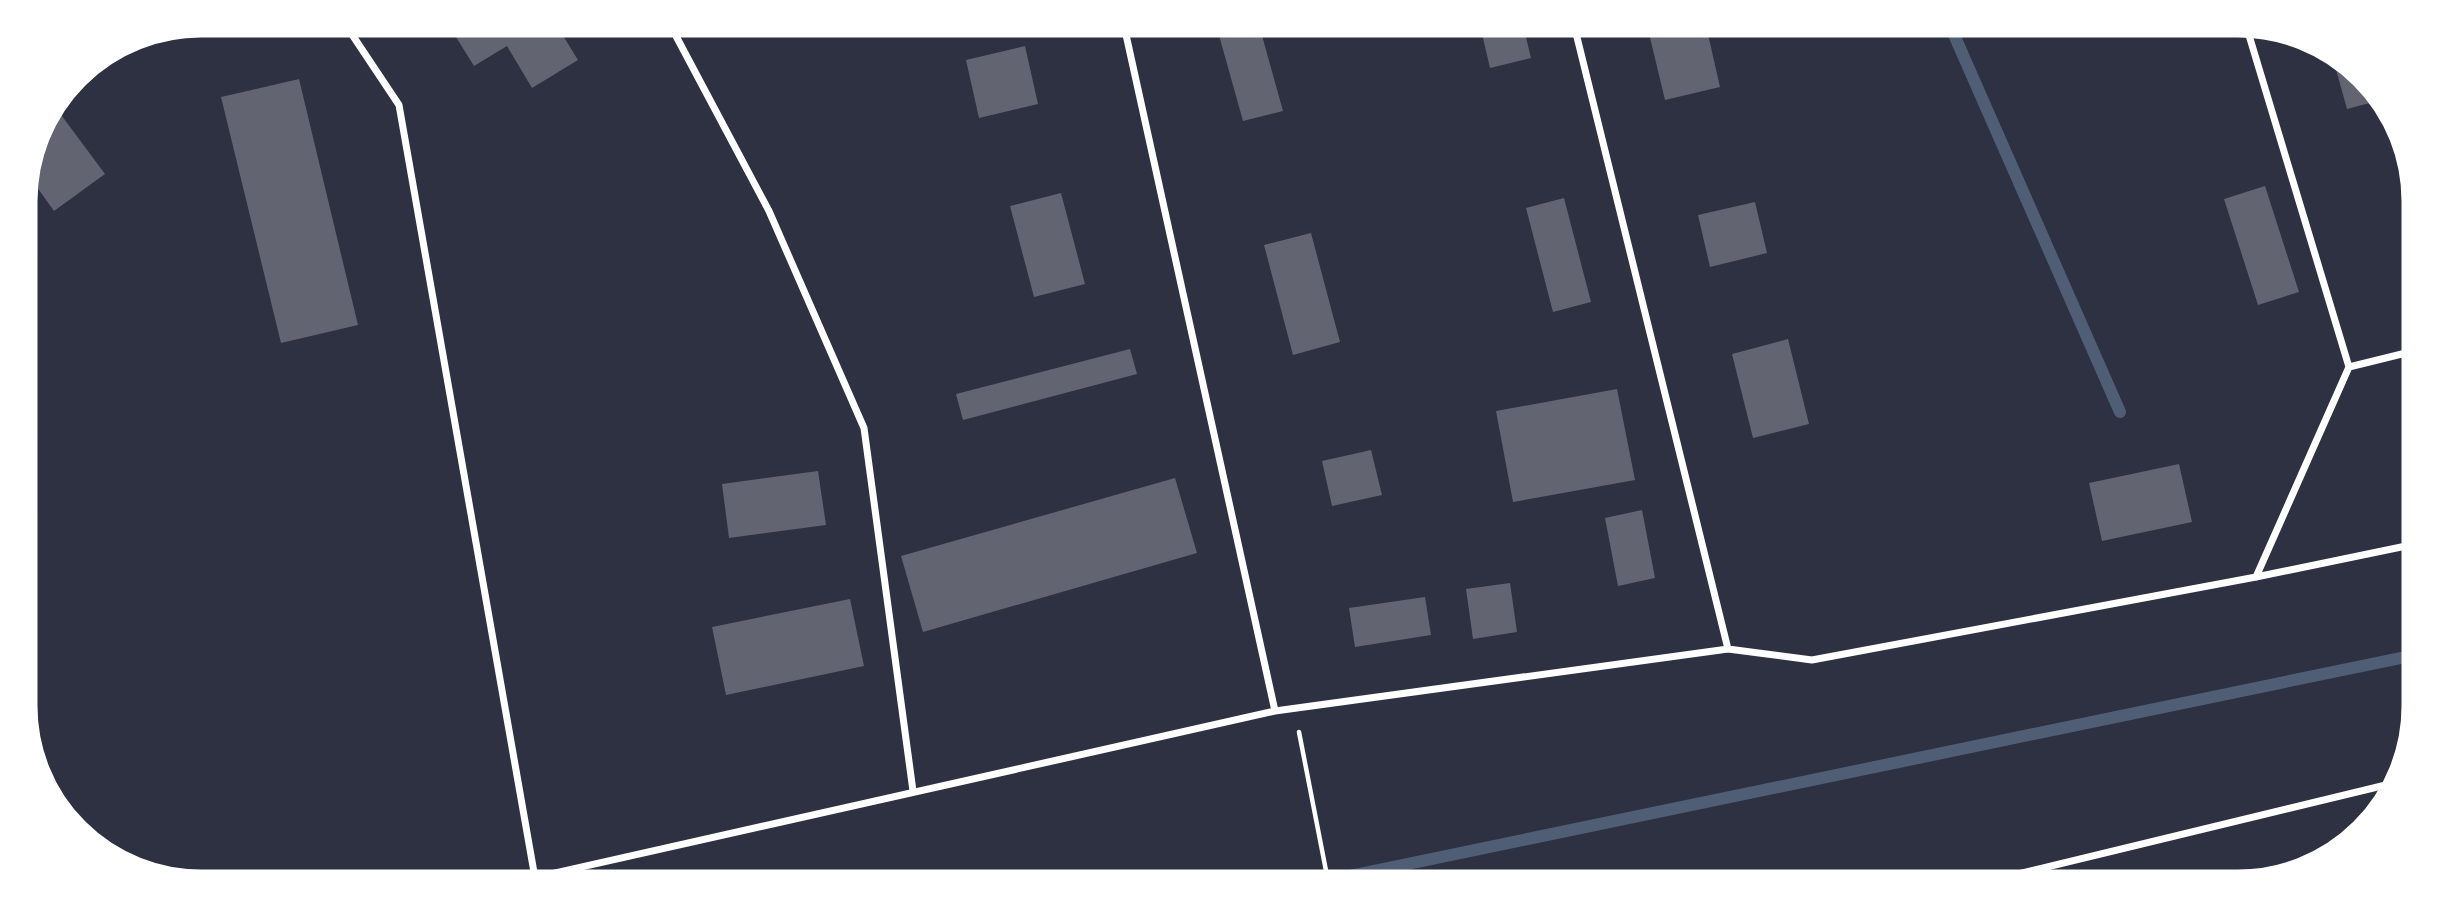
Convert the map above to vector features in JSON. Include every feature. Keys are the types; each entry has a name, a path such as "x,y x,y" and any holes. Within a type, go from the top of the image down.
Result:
{"street":[{"path":"351,33 399,105 534,874"},
{"path":"674,33 769,211 864,428 913,791"},
{"path":"1126,33 1275,711"},
{"path":"1576,33 1728,649"},
{"path":"2249,34 2348,367 2256,576"},
{"path":"2348,367 2406,353"},
{"path":"553,874 1275,711 1728,649 1812,660 2406,546"},
{"path":"2021,873 2385,785"}],"path":[{"path":"1294,708 1327,873"}],"building":[{"path":"453,33 561,33 578,60 532,88 507,46 474,66"},
{"path":"1218,33 1261,33 1283,111 1243,121"},
{"path":"1482,33 1525,33 1531,58 1490,68"},
{"path":"1649,33 1708,33 1720,87 1665,100"},
{"path":"1025,46 1038,104 979,118 966,60"},
{"path":"2335,65 2357,82 2373,102 2347,109"},
{"path":"299,79 358,325 281,343 221,97"},
{"path":"59,112 105,174 54,211 35,184 42,147"},
{"path":"2265,186 2299,292 2258,305 2224,199"},
{"path":"1061,193 1085,284 1034,297 1010,206"},
{"path":"1564,198 1591,302 1553,312 1526,208"},
{"path":"1755,202 1767,253 1710,267 1698,215"},
{"path":"1311,233 1340,342 1293,355 1264,245"},
{"path":"1788,339 1809,424 1753,438 1732,354"},
{"path":"1130,349 1137,374 963,420 956,394"},
{"path":"1617,389 1635,480 1513,502 1496,411"},
{"path":"1371,450 1382,495 1332,506 1322,461"},
{"path":"2179,464 2192,522 2102,541 2089,483"},
{"path":"818,471 826,525 729,538 722,484"},
{"path":"1175,478 1197,553 923,632 901,556"},
{"path":"1642,510 1655,578 1618,586 1605,518"},
{"path":"1510,583 1517,632 1473,639 1466,589"},
{"path":"1425,597 1431,635 1355,647 1349,608"},
{"path":"850,599 864,666 726,695 712,627"}],"waterway":[{"path":"1953,33 2120,412"},
{"path":"1362,873 2406,657"}]}
